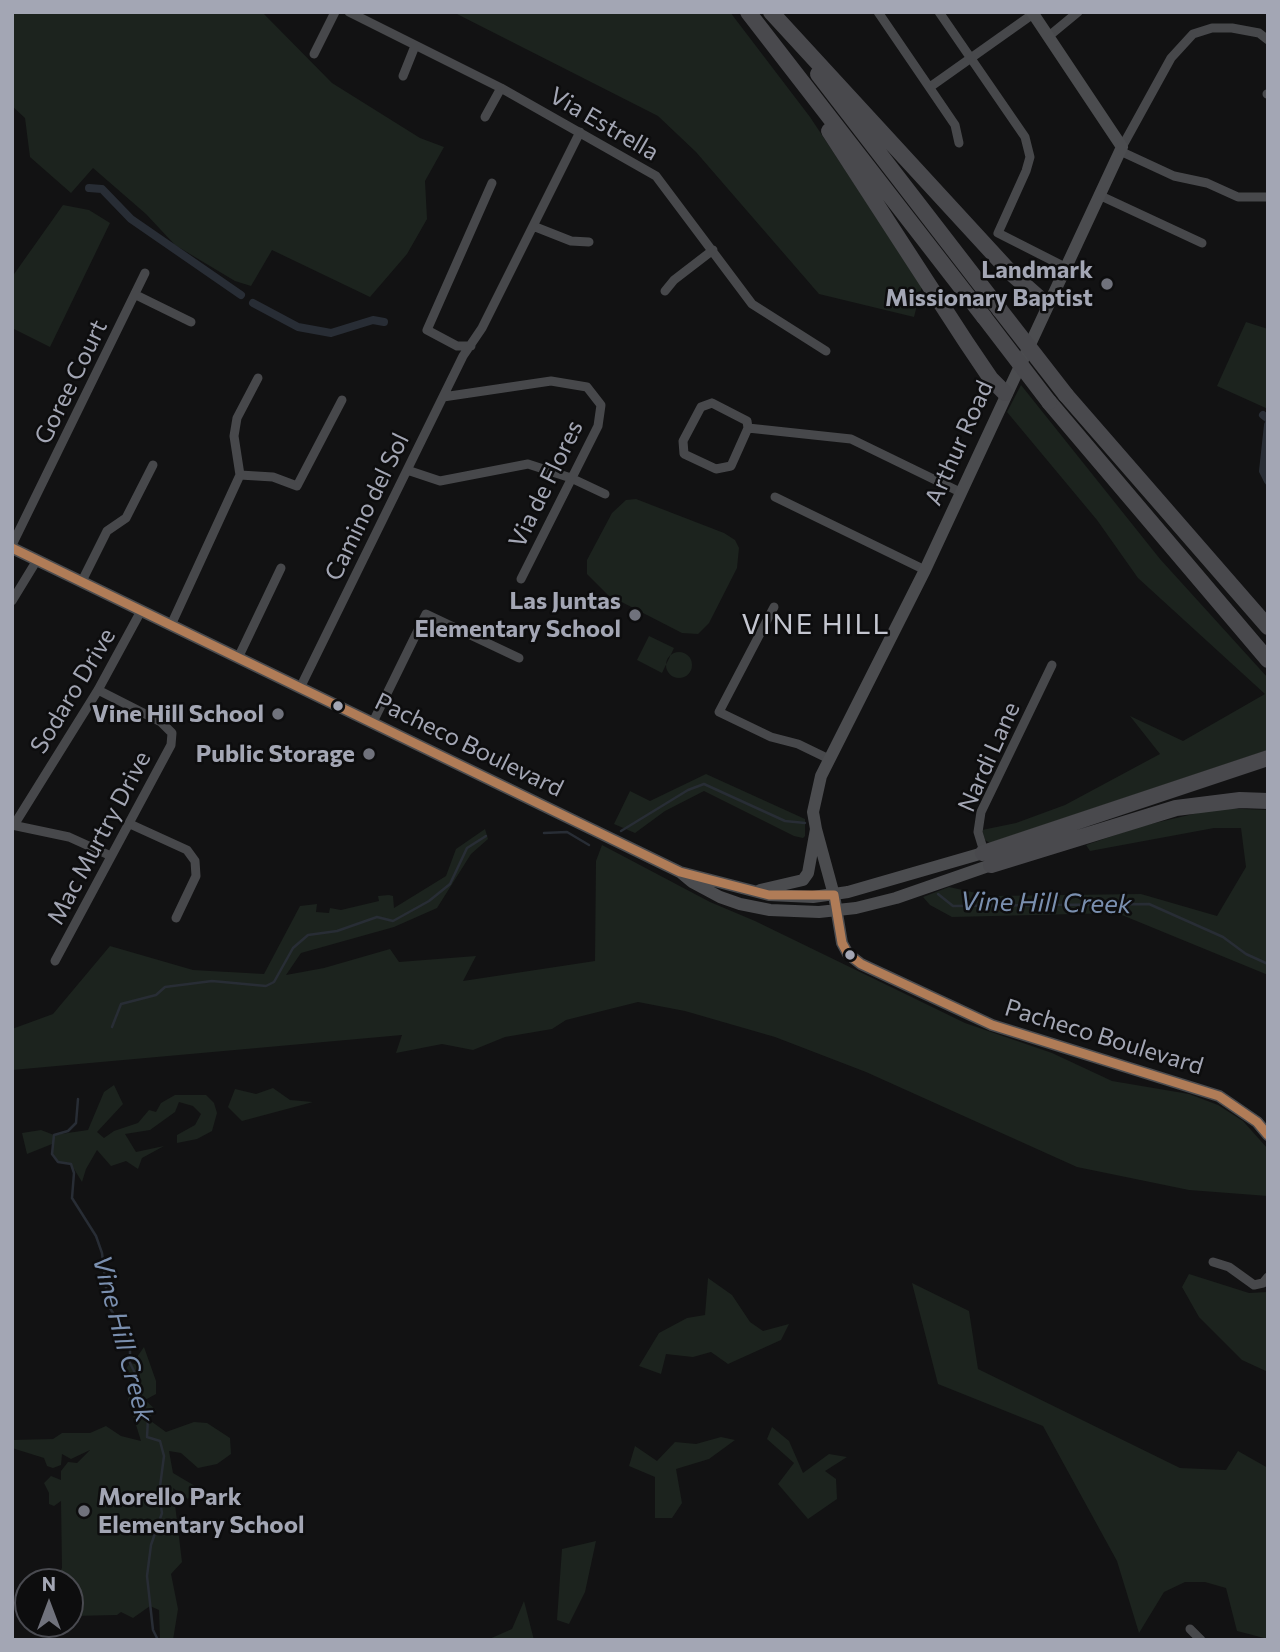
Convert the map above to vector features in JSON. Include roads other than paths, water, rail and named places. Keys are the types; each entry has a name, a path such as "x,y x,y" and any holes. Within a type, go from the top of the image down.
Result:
{"highway":[{"path":"748,12 1049,402 1268,660"},
{"path":"771,12 839,82 895,150 1010,272 1046,304"},
{"path":"771,12 1066,395 1268,627"},
{"path":"809,92 837,145 977,359 1005,393"},
{"path":"987,859 1268,758"},
{"path":"987,859 1176,808 1228,801 1268,801"}],"main road":[{"path":"1033,13 1121,149"},
{"name":"Arthur Road","path":"836,911 816,829 813,812 815,794 829,759 925,570 1046,304 1101,196 1121,149"},
{"name":"Pacheco Boulevard","path":"12,547 680,872 701,887 740,904 770,910 836,911 918,892 987,859"},
{"path":"754,891 803,880 808,873 816,829"},
{"name":"Pacheco Boulevard","path":"680,872 754,891 793,897 834,895 987,859"},
{"name":"Pacheco Boulevard","path":"836,911 842,943 848,954 861,964 992,1025 1219,1096 1257,1122 1268,1135"}],"street":[{"path":"314,54 335,12"},
{"name":"Via Estrella","path":"349,12 502,88 656,176 752,304 826,351"},
{"path":"878,12 955,125 959,143"},
{"path":"939,12 1025,137 1030,157 998,233 1065,267"},
{"path":"1049,36 1078,12"},
{"path":"930,87 972,60 1033,13"},
{"path":"1268,40 1259,33 1232,27 1212,28 1193,34 1171,58 1121,149 1174,176 1207,183 1238,197 1268,197"},
{"path":"403,76 415,46"},
{"path":"485,117 502,88"},
{"name":"Camino del Sol","path":"300,688 463,356 580,132"},
{"path":"471,345 457,345 427,330 492,183"},
{"path":"1101,196 1202,243"},
{"path":"533,226 571,241 589,242"},
{"path":"665,291 674,280 713,250"},
{"name":"Goree Court","path":"12,547 145,273"},
{"path":"136,295 191,322"},
{"path":"171,625 240,475 235,427 258,378"},
{"name":"Via de Flores","path":"443,397 551,381 587,387 601,405 601,415 521,579"},
{"path":"240,475 273,477 297,486 342,400"},
{"path":"712,403 747,421 748,428 732,466 716,469 684,454 683,441 701,407 712,403"},
{"path":"748,428 850,439 960,492"},
{"path":"407,470 440,481 528,464 571,478 605,494"},
{"path":"82,581 107,531 126,518 153,465"},
{"path":"775,497 925,570"},
{"path":"12,601 37,560"},
{"path":"238,658 281,568"},
{"path":"774,607 719,712 771,737 798,744 829,759"},
{"name":"Sodaro Drive","path":"13,825 98,690 141,611"},
{"path":"373,722 426,614 519,658"},
{"name":"Nardi Lane","path":"987,859 978,832 981,812 1052,666"},
{"name":"Mac Murtry Drive","path":"55,961 171,745 172,733 162,722 98,690"},
{"path":"130,824 187,850 195,861 196,876 176,918"},
{"path":"13,825 69,837 111,856"},
{"path":"1213,1262 1229,1268 1254,1285 1263,1283 1268,1277"},
{"path":"1190,1629 1201,1640"}],"waterway":[{"path":"89,188 102,189 131,219 241,295"},
{"path":"253,303 298,327 331,333 373,320 384,322"},
{"path":"1263,415 1268,419"},
{"path":"1268,425 1263,471 1268,481"},
{"name":"Vine Hill Creek","path":"621,831 688,790 704,784 785,821 805,823"},
{"name":"Vine Hill Creek","path":"544,833 567,832 589,845"},
{"path":"112,1027 121,1004 156,995 165,987 212,981 266,986 274,982 293,948 308,935 337,931 377,917 393,921 429,901 450,884 467,848 486,836"},
{"name":"Vine Hill Creek","path":"938,894 953,906 1149,904 1223,937 1246,954 1268,964"},
{"name":"Vine Hill Creek","path":"78,1099 76,1123 68,1131 54,1135 52,1154 58,1162 71,1164 74,1173 72,1198 96,1236 102,1253 108,1305 118,1321 120,1339 130,1349 130,1363 139,1381 141,1407 148,1419 147,1437 160,1441 164,1456 159,1494 162,1513 151,1545 147,1576 153,1630 158,1640"}],"place":[{"name":"Landmark Missionary Baptist","path":"1107,284"},
{"name":"Las Juntas Elementary School","path":"635,615"},
{"name":"Vine Hill School","path":"278,714"},
{"name":"Public Storage","path":"369,754"},
{"name":"Morello Park Elementary School","path":"84,1511"}],"district":[{"name":"VINE HILL","path":"816,625"}]}
